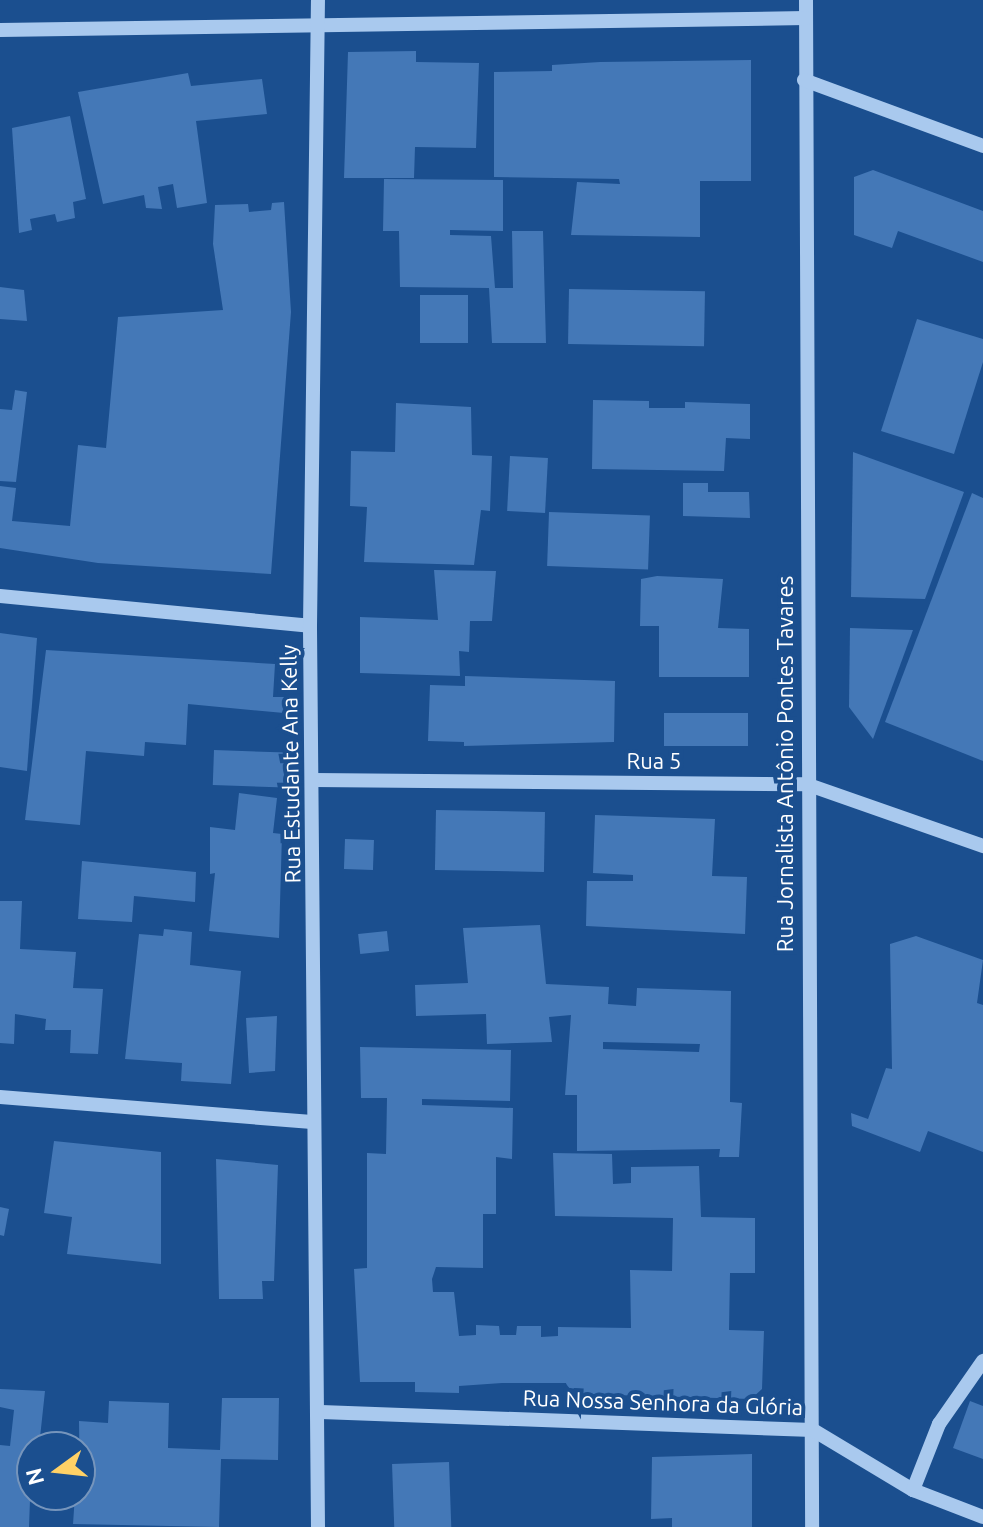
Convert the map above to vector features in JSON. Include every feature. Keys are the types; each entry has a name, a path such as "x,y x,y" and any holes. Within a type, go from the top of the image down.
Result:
{"street":[{"name":"Rua Estudante Ana Kelly","path":"318,0 310,626 314,780 312,1122 321,1412 318,1527"},
{"name":"Rua Jornalista Antônio Pontes Tavares","path":"806,0 806,784 812,1527"},
{"path":"0,30 806,18"},
{"path":"804,80 983,146"},
{"path":"0,596 310,626"},
{"name":"Rua 5","path":"314,780 806,784 983,846"},
{"path":"0,1097 312,1122"},
{"path":"913,1490 939,1424 983,1361"},
{"name":"Rua Nossa Senhora da Glória","path":"321,1412 813,1430 913,1490 983,1517"}],"building":[{"path":"416,51 416,62 479,63 476,148 415,147 414,178 344,178 348,52"},
{"path":"751,60 751,181 700,181 700,237 571,235 577,182 620,184 619,179 494,177 494,72 552,71 552,65 600,62"},
{"path":"188,73 191,86 262,79 267,114 196,121 207,203 177,208 173,184 158,187 162,209 146,208 144,195 103,204 78,92"},
{"path":"70,116 86,199 73,202 75,218 57,222 55,214 30,219 32,230 19,233 12,128"},
{"path":"873,170 983,211 983,262 898,231 892,248 854,235 854,177"},
{"path":"384,179 503,180 503,231 450,230 450,235 491,236 495,288 513,288 512,231 543,231 546,343 492,343 489,288 400,287 399,231 383,231"},
{"path":"284,202 291,312 271,574 98,563 0,548 0,486 16,488 12,521 70,526 78,445 106,448 118,317 223,310 213,244 215,205 248,204 249,212 271,210 272,203"},
{"path":"0,287 24,290 27,321 0,319"},
{"path":"569,289 705,291 704,346 568,344"},
{"path":"420,295 468,295 468,343 420,343"},
{"path":"917,319 983,339 983,362 954,454 881,431"},
{"path":"15,390 27,392 16,482 0,481 0,409 12,410"},
{"path":"593,400 649,401 649,408 685,408 685,402 750,404 750,439 726,438 724,471 592,469"},
{"path":"396,403 471,407 472,455 492,456 490,511 481,510 474,565 364,562 367,507 350,506 351,451 395,452"},
{"path":"853,452 964,492 925,599 851,597"},
{"path":"510,456 548,458 545,513 507,511"},
{"path":"683,483 708,483 708,492 749,492 750,518 683,516"},
{"path":"972,493 983,498 983,761 885,722"},
{"path":"549,512 650,516 648,569 547,566"},
{"path":"434,570 496,571 492,621 470,621 469,652 459,651 460,676 360,673 360,617 438,620"},
{"path":"657,576 723,579 718,628 749,629 749,677 659,677 659,626 640,626 641,579"},
{"path":"850,628 913,630 873,739 849,707"},
{"path":"0,633 37,638 27,771 0,767"},
{"path":"46,650 275,664 273,697 284,697 284,713 188,704 186,745 145,742 144,756 86,751 80,825 25,820"},
{"path":"465,676 615,681 614,742 464,746 464,742 428,741 430,685 465,686"},
{"path":"664,713 748,713 748,746 664,746"},
{"path":"214,750 286,753 285,787 213,785"},
{"path":"239,793 277,798 273,833 282,834 279,938 209,931 215,873 210,874 210,827 235,830"},
{"path":"436,810 545,812 544,872 435,870"},
{"path":"595,815 715,819 712,876 747,877 745,934 586,926 587,881 633,881 633,875 593,873"},
{"path":"345,839 374,840 373,870 344,869"},
{"path":"82,861 196,872 195,902 134,896 132,922 78,919"},
{"path":"0,901 22,901 20,949 76,952 73,988 103,989 98,1054 70,1053 71,1030 45,1030 46,1019 15,1014 14,1044 0,1043"},
{"path":"540,925 546,984 609,987 608,1004 636,1006 637,988 731,991 730,1102 742,1103 739,1157 719,1157 720,1149 577,1151 577,1095 565,1095 571,1015 549,1017 552,1042 487,1044 486,1014 416,1016 415,985 468,983 463,928","holes":["603,1042 700,1044 699,1052 603,1049"]},
{"path":"164,929 192,932 190,965 241,971 231,1084 181,1081 182,1063 125,1059 139,934 163,936"},
{"path":"387,931 389,951 360,954 358,934"},
{"path":"916,936 983,960 977,1003 983,1005 983,1152 928,1131 920,1152 852,1126 851,1113 868,1119 886,1068 892,1069 890,944"},
{"path":"277,1016 275,1071 249,1073 246,1018"},
{"path":"360,1047 511,1050 510,1101 422,1099 422,1105 513,1108 512,1159 496,1157 496,1214 483,1214 483,1268 436,1267 432,1279 433,1292 454,1292 459,1336 476,1335 476,1325 499,1326 500,1335 516,1335 517,1326 541,1326 541,1337 558,1336 558,1327 631,1328 630,1270 672,1271 673,1218 555,1216 553,1153 612,1154 613,1184 631,1183 631,1167 699,1166 701,1217 755,1218 755,1273 730,1273 729,1330 764,1331 762,1389 751,1399 581,1394 581,1389 567,1388 566,1383 459,1386 459,1393 415,1392 415,1382 360,1382 354,1269 367,1268 367,1153 386,1154 387,1098 361,1098"},
{"path":"54,1141 161,1152 161,1264 67,1254 72,1217 44,1213"},
{"path":"216,1159 278,1165 274,1281 262,1281 263,1299 219,1299"},
{"path":"0,1207 9,1209 4,1236 0,1235"},
{"path":"0,1389 45,1391 41,1431 16,1431 16,1511 30,1511 29,1527 0,1527 0,1445 10,1446 14,1410 0,1407"},
{"path":"222,1398 279,1398 278,1460 221,1459 219,1527 73,1524 74,1511 96,1511 96,1431 79,1431 79,1421 108,1423 109,1401 169,1403 168,1448 220,1450"},
{"path":"970,1401 983,1406 983,1459 953,1448"},
{"path":"752,1454 752,1527 672,1527 672,1518 651,1519 652,1457"},
{"path":"449,1462 451,1527 394,1527 392,1464"}]}
